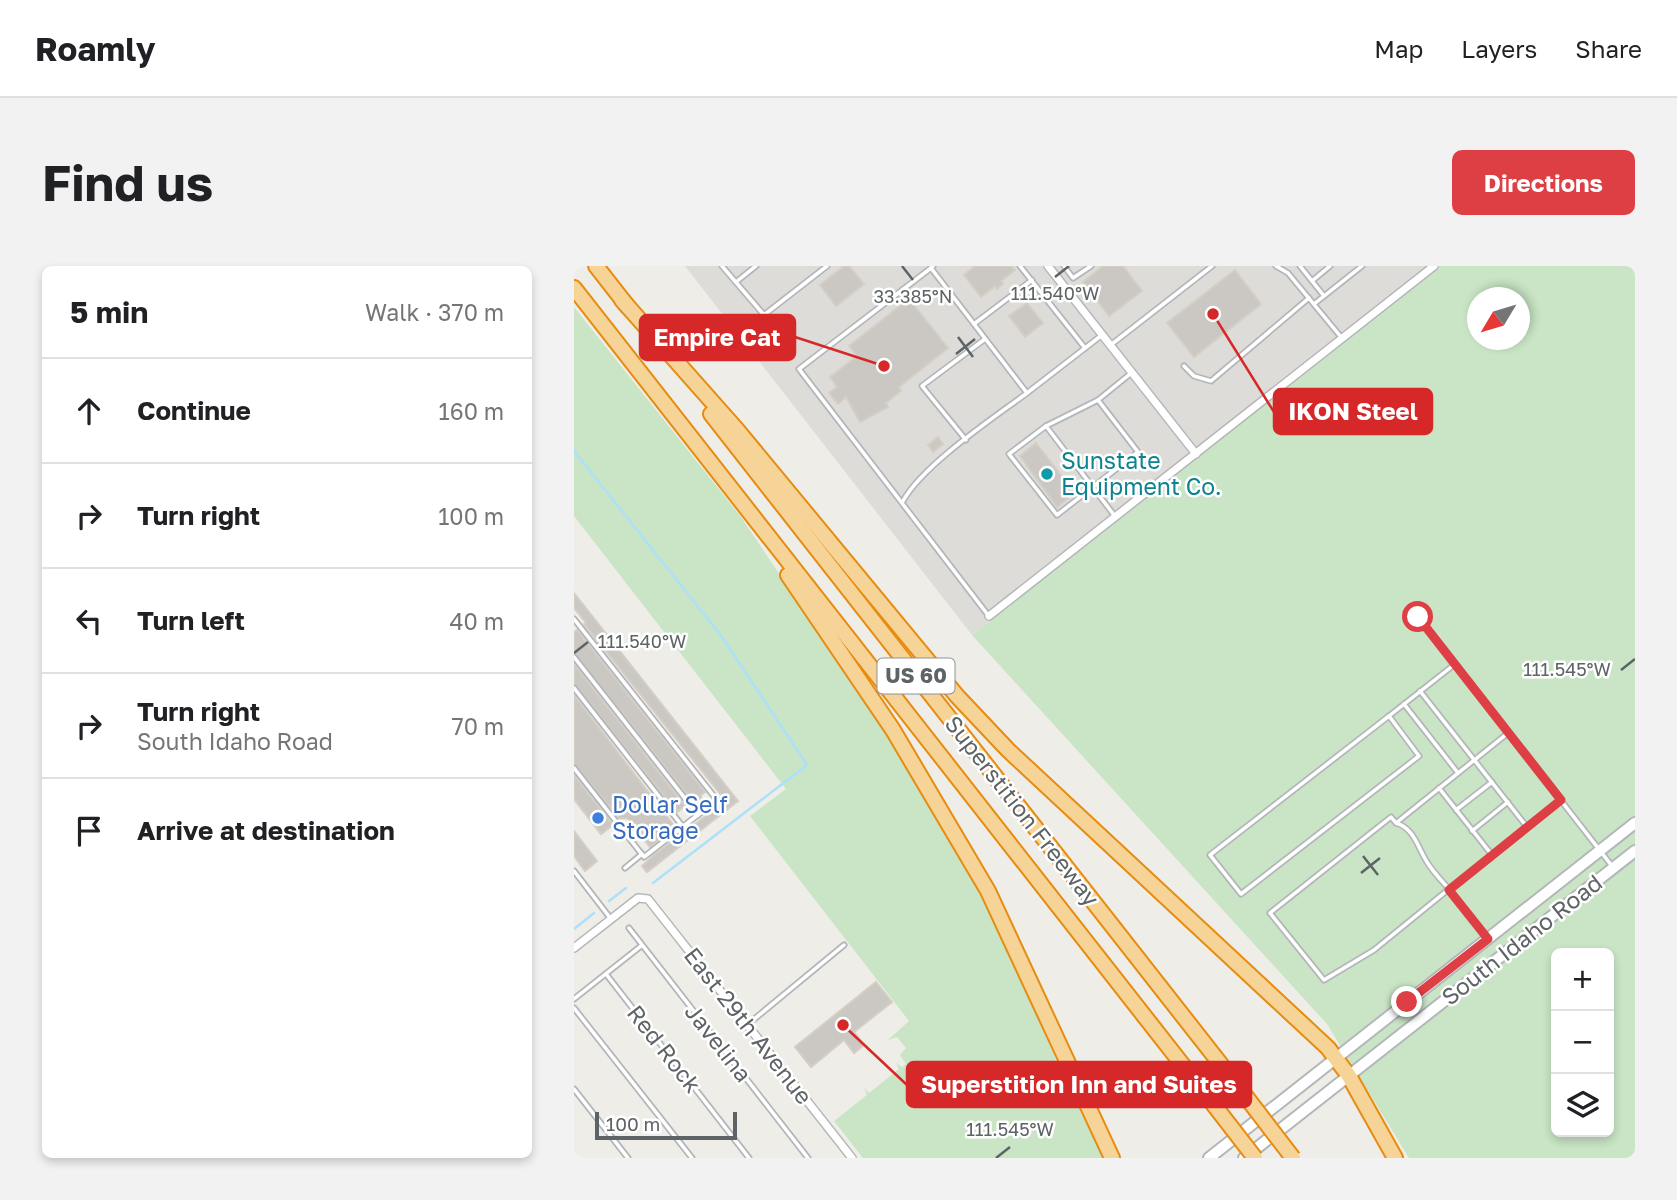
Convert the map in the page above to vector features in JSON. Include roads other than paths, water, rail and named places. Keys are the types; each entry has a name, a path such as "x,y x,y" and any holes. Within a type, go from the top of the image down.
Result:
{"highway":[{"name":"Superstition Freeway","path":"596,266 1293,1158"},
{"name":"Superstition Freeway","path":"574,288 1255,1158"},
{"path":"622,300 738,431 957,696 1017,759 1336,1058 1395,1158"},
{"path":"736,495 942,810 988,891 1112,1158"}],"main road":[{"name":"South Idaho Road","path":"1209,1158 1635,823"},
{"name":"South Idaho Road","path":"1244,1158 1635,851"}],"street":[{"path":"1048,266 1196,454"},
{"path":"989,616 1434,266"},
{"name":"East 29th Avenue","path":"611,919 642,896 653,905 852,1158"},
{"path":"574,948 611,919"}],"lane":[{"path":"722,266 764,315 827,266"},
{"path":"736,283 756,266"},
{"path":"1020,266 1085,348"},
{"path":"1056,276 1065,267 1073,278 1091,266"},
{"path":"1111,346 1212,266"},
{"path":"1276,266 1288,273 1342,339"},
{"path":"1300,266 1324,296"},
{"path":"1312,281 1330,266"},
{"path":"1314,304 1362,266"},
{"path":"989,616 799,369 932,267 1027,393"},
{"path":"974,324 1032,280"},
{"path":"1184,366 1194,376 1211,380 1309,298"},
{"path":"903,501 912,486 966,440 1102,335"},
{"path":"966,440 922,387 985,339"},
{"path":"1098,400 1138,452 1057,514 1009,454 1046,426 1098,400 1132,373"},
{"path":"1046,426 1116,517"},
{"path":"1418,617 1614,868"},
{"path":"574,620 717,800 644,857 574,768"},
{"path":"574,657 698,815"},
{"path":"1389,716 1419,756 1241,894 1210,855 1455,664"},
{"path":"574,688 683,827"},
{"path":"1420,691 1527,827"},
{"path":"1404,704 1458,773"},
{"path":"1396,823 1508,733"},
{"path":"1456,810 1492,782"},
{"path":"1439,788 1492,855"},
{"path":"1488,939 1449,890 1425,859 1422,849 1404,825 1396,823 1391,817 1270,913 1324,980 1374,950 1449,890 1492,855 1561,800"},
{"path":"1472,831 1508,802"},
{"path":"625,867 642,854"},
{"path":"574,872 611,919"},
{"name":"Javelina","path":"629,928 808,1158"},
{"path":"747,1025 844,945"},
{"path":"574,999 642,946"},
{"name":"Red Rock","path":"606,974 749,1158"},
{"path":"574,1008 692,1158"},
{"path":"574,1089 628,1158"}],"waterway":[{"path":"574,451 719,633 807,765 653,883"},
{"path":"609,901 626,888"},
{"path":"574,929 594,913"}],"place":[{"name":"IKON Steel","path":"1213,314"},
{"name":"Empire Cat","path":"884,366"},
{"name":"Sunstate Equipment Co.","path":"1047,474"},
{"name":"Dollar Self Storage","path":"598,818"},
{"name":"Superstition Inn and Suites","path":"843,1025"}]}
